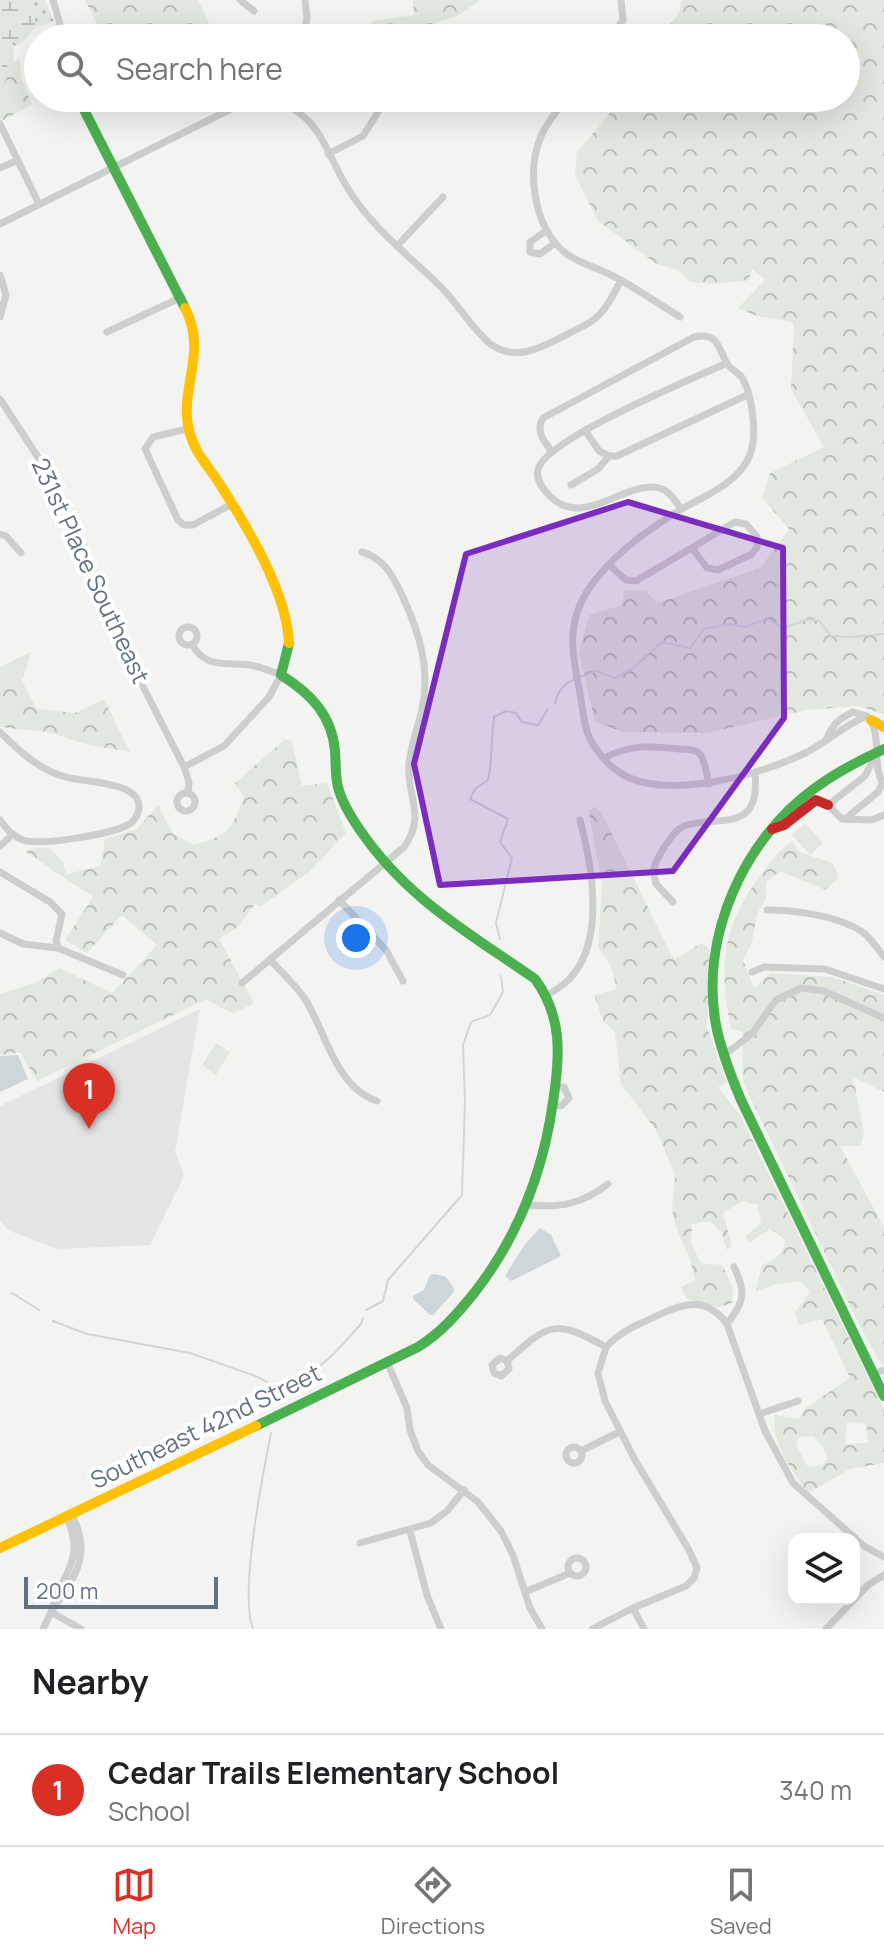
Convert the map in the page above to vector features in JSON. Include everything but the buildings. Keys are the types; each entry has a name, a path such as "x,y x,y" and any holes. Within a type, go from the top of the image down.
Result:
{"street":[{"path":"53,0 60,24"},
{"path":"240,0 254,11"},
{"path":"305,0 306,24"},
{"path":"620,24 623,20 621,0"},
{"path":"85,112 192,321 198,345 186,405 187,429 199,458 232,504 282,605 287,622 289,644 281,675 269,697 224,746 184,767"},
{"path":"0,224 225,112"},
{"path":"300,112 305,115 341,179 366,214 453,298 488,342 500,350 514,353 530,351 591,322 606,307 621,280"},
{"path":"328,154 363,136 378,112"},
{"path":"557,112 542,135 534,165 536,202 547,230 555,243 575,260 621,280 680,317"},
{"path":"0,124 39,204"},
{"path":"0,168 18,160"},
{"path":"398,245 443,197"},
{"path":"547,230 530,242 530,252 540,254 555,243"},
{"path":"0,275 6,295 0,317"},
{"path":"107,332 182,297"},
{"path":"552,452 540,433 543,418 684,340 701,335 708,335 718,342 727,363 740,375 747,395 755,436 747,463 729,481 636,539 587,591 577,609 572,654 589,737 619,773 639,781 709,784 790,760 825,742 831,728 853,712 884,727"},
{"path":"681,509 669,493 654,487 589,507 565,506 548,495 538,479 540,465 552,452 585,430 727,363"},
{"path":"585,430 599,451 617,456 747,395"},
{"name":"231st Place Southeast","path":"0,399 47,471 84,547 104,609 184,767 189,782 188,792"},
{"path":"187,429 153,437 145,449 178,520 184,525 193,525 232,504"},
{"path":"571,485 598,469 609,456"},
{"path":"609,565 626,580 636,581 730,524 740,522 751,528 757,537 755,551 721,570 712,570 704,564 692,548"},
{"path":"0,534 6,536 21,553"},
{"path":"242,983 404,847 415,824 409,765 424,695 424,657 415,622 394,579 380,560 362,552"},
{"path":"192,644 211,663 249,665 281,675 312,696 325,715 334,739 338,786 353,818 384,864 430,909 535,979 547,995 572,977 585,955 591,932 591,868 580,820"},
{"path":"845,819 883,785 878,775 880,750 869,718"},
{"path":"0,732 20,752 60,776 129,790 137,799 139,811 133,822 119,828 46,843 26,841 12,835 0,820"},
{"path":"604,758 623,749 641,746 690,750 701,757 709,784"},
{"path":"828,805 865,776 880,750"},
{"path":"880,750 847,765 814,786 770,829 748,859 732,889 720,926 713,1003 725,1054 745,1108 884,1396"},
{"path":"673,902 656,884 653,871 671,836 687,825 725,822 739,816 754,798 755,772"},
{"path":"865,776 878,775"},
{"path":"770,829 784,825 816,800 821,800 845,819 871,820 884,815"},
{"path":"0,846 12,835"},
{"path":"0,872 50,902 62,914 56,941 58,948"},
{"path":"339,900 386,950 403,981"},
{"path":"767,910 801,912 849,926 864,934 884,957"},
{"path":"0,933 23,944 58,948 123,975"},
{"path":"271,961 303,997 344,1074 362,1094 377,1101"},
{"path":"752,972 764,967 825,969 884,989"},
{"path":"725,1054 752,1034 776,1000 801,988 824,991 884,1018"},
{"name":"Southeast 42nd Street","path":"0,1548 387,1362 428,1340 451,1320 503,1255 528,1205 544,1155 560,1038 557,1018 547,995"},
{"path":"528,1205 552,1207 573,1204 594,1195 608,1184"},
{"path":"727,1324 742,1299 742,1285 734,1267"},
{"path":"592,1629 686,1586 694,1578 695,1562 619,1432 599,1384 600,1365 606,1347 626,1330 680,1306 698,1304 721,1315 776,1454 793,1483 864,1546 884,1557"},
{"path":"507,1361 555,1328 569,1328 606,1347"},
{"path":"387,1362 407,1408 410,1430 418,1451 428,1465 478,1502 501,1531 513,1555 530,1608 542,1629"},
{"path":"872,1374 884,1370"},
{"path":"759,1414 798,1401"},
{"path":"581,1451 619,1432"},
{"path":"360,1543 410,1531 438,1519 464,1490"},
{"path":"43,1629 81,1558 81,1536 69,1516"},
{"path":"410,1531 427,1595 441,1629"},
{"path":"525,1592 570,1573"},
{"path":"829,1628 868,1585 884,1575"},
{"path":"633,1608 644,1629"},
{"path":"51,1612 81,1629"}],"highlighted area":[{"path":"628,502 783,548 784,718 673,871 440,885 414,764 466,554"}],"shaded area":[{"path":"200,1009 175,1151 184,1176 150,1245 57,1249 10,1231 0,1221 0,1106"},
{"path":"18,1055 28,1079 0,1092 0,1056"},
{"path":"540,1228 551,1235 561,1256 511,1281 505,1276 525,1244"},
{"path":"430,1275 446,1277 454,1288 453,1293 430,1315 413,1296 424,1290"}],"green space":[{"path":"0,0 29,0 34,10 35,24 24,24 24,35 9,47 7,78 0,90"},
{"path":"29,0 45,0 54,21 35,24 34,10"},
{"path":"85,0 198,0 209,24 97,24"},
{"path":"413,0 480,0 459,15 433,24 371,24 372,21 414,15"},
{"path":"682,0 884,0 884,714 858,706 807,710 707,733 623,732 595,722 579,652 589,615 622,605 624,590 646,591 657,603 760,568 789,529 762,498 770,473 824,447 791,389 792,322 757,316 738,308 765,280 752,269 749,280 713,284 690,282 679,271 655,263 598,221 575,175 577,152 610,112 860,112 860,24 671,24 679,13"},
{"path":"34,10 34,24 24,24 24,40 13,47 14,62 20,60 24,109 0,122 0,54"},
{"path":"31,652 22,681 37,709 75,713 104,699 130,752 89,745 48,732 0,727 0,667"},
{"path":"285,739 292,741 302,786 327,783 346,833 309,872 260,907 255,904 239,926 219,939 254,1003 233,1014 206,999 37,1081 20,1052 0,1055 0,994 37,982 59,968 112,993 157,945 122,915 87,953 65,940 93,897 26,852 49,847 63,862 66,874 101,866 105,839 137,829 158,805 173,834 194,845 215,838 232,824 244,797 235,783"},
{"path":"594,806 602,814 674,960 701,943 710,949 707,1027 727,1083 718,1087 740,1115 884,1410 884,1463 850,1469 808,1493 779,1446 775,1415 799,1419 804,1409 850,1378 822,1319 799,1325 795,1313 810,1291 800,1281 756,1291 762,1265 778,1256 785,1240 770,1228 751,1242 745,1237 761,1223 757,1205 743,1201 723,1213 732,1247 727,1250 721,1232 710,1221 692,1224 691,1243 701,1263 722,1265 733,1288 732,1303 719,1307 687,1299 681,1287 695,1280 675,1224 672,1208 675,1175 656,1130 621,1084 615,1032 603,1021 594,995 617,989 611,967 598,947 602,885 589,813","holes":["847,1422 866,1424 868,1443 845,1444","813,1436 828,1458 823,1465 808,1467 796,1445 799,1437"]},
{"path":"805,823 823,843 810,855 792,835"},
{"path":"792,841 799,852 833,863 839,878 825,890 780,871 766,882 766,899 757,914 752,942 743,960 754,988 771,973 833,977 884,995 884,1092 853,1077 864,1132 861,1146 840,1146 884,1227 884,1365 877,1358 852,1310 744,1084 742,1032 731,1029 725,965 731,928 749,891 776,855"},
{"path":"216,1043 230,1052 216,1075 202,1065"}],"waterway":[{"path":"555,703 560,690 575,679 595,671 615,678 632,669 662,642 690,648 704,629 729,624 746,627 767,618 783,628 809,619 819,621 831,636 884,634"},
{"path":"500,939 496,923 512,858 500,842 508,819 470,799 475,789 488,780 494,717 506,711 516,713 522,722 538,725 548,709"},
{"path":"366,1310 383,1301 388,1280 462,1195 463,1045 471,1022 490,1015 503,992 501,976"},
{"path":"12,1293 39,1310"},
{"path":"268,1408 287,1394 297,1377 316,1369 332,1355 363,1318"},
{"path":"53,1321 87,1334 190,1353 258,1377 287,1394"},
{"path":"253,1629 249,1612 250,1562 271,1433"}],"traffic: fast":[{"path":"85,112 185,308"},
{"path":"256,1426 418,1347 442,1329 475,1292 516,1226 536,1178 549,1128 558,1053 551,1008 535,979 463,930 419,895 378,854 353,820 338,787 329,726 310,697 281,675 289,643"},
{"path":"884,749 815,788 789,810 767,835 732,893 721,925 713,992 716,1025 741,1100 884,1396"}],"traffic: slow":[{"path":"185,308 194,341 187,402 190,434 254,541 274,582 287,624 289,643"},
{"path":"871,720 884,727"},
{"path":"0,1548 256,1426"}],"traffic: jam":[{"path":"772,829 784,825 816,800 828,805"}],"place":[{"name":"Cedar Trails Elementary School","path":"89,1129"}]}
